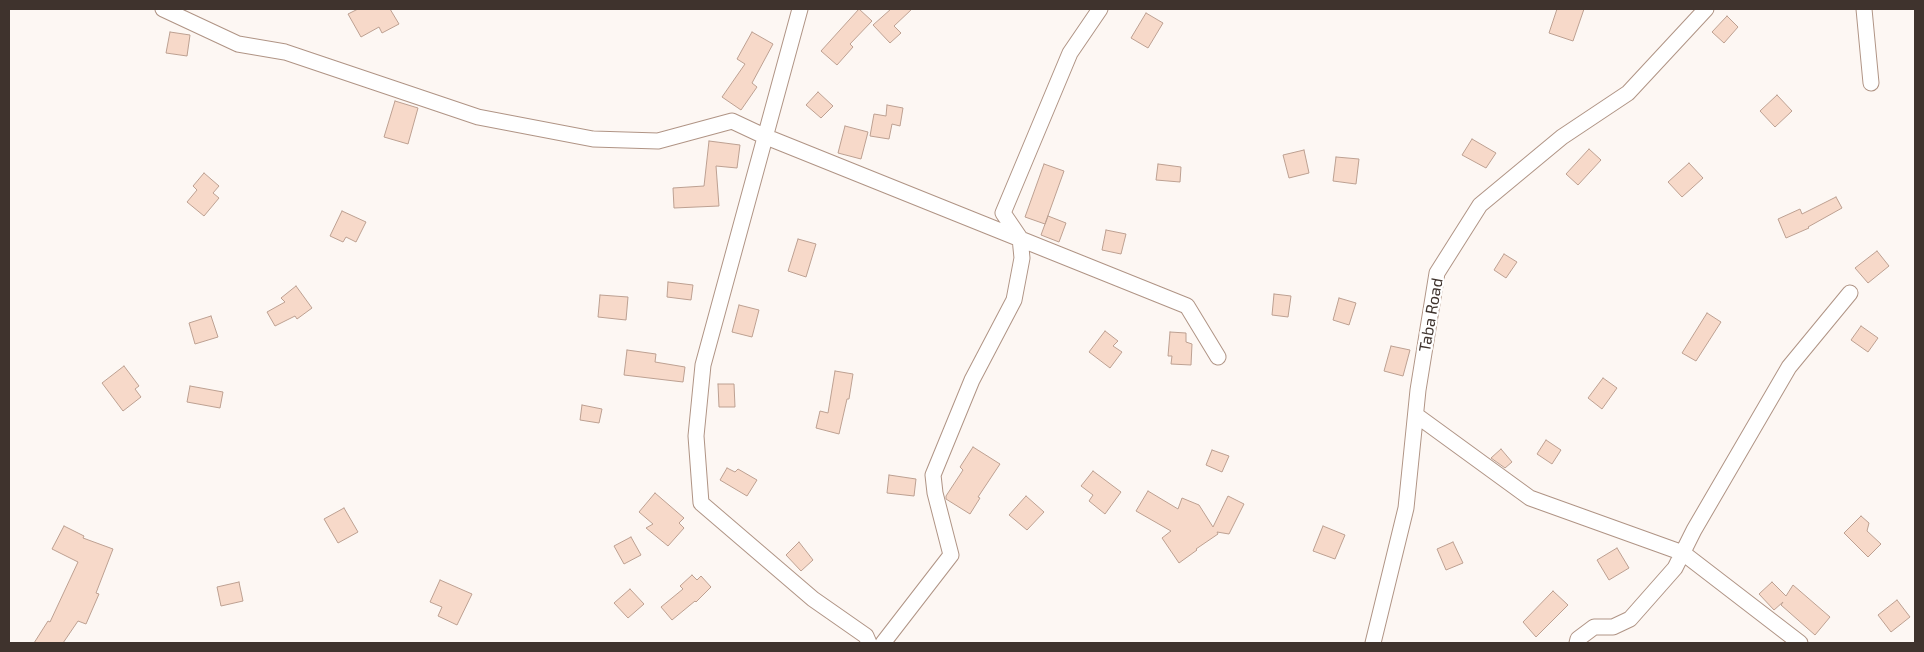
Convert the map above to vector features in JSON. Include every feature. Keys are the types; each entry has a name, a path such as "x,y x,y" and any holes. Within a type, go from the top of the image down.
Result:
{"street":[{"path":"163,9 238,44 285,52 478,117 593,139 658,141 732,121 764,136 1187,306 1218,357"},
{"path":"800,9 703,365 696,436 701,503 813,599 866,636 869,643"},
{"path":"883,643 951,555 932,475 972,380 1014,300 1022,258 1020,238 1003,213 1070,53 1100,9"},
{"name":"Taba Road","path":"1373,643 1406,508 1416,415 1437,273 1480,205 1562,137 1628,93 1706,9"},
{"path":"1864,9 1871,83"},
{"path":"1577,643 1578,639 1594,627 1613,627 1630,619 1675,568 1789,367 1850,293"},
{"path":"1416,415 1530,498 1683,553 1800,643"}],"building":[{"path":"358,9 390,9 399,24 382,33 379,27 361,37 348,14"},
{"path":"859,9 872,21 850,44 853,47 837,65 821,51"},
{"path":"891,9 912,9 894,26 901,33 890,43 873,25"},
{"path":"1557,9 1584,9 1573,41 1549,33"},
{"path":"1146,13 1163,23 1148,48 1131,38"},
{"path":"1727,16 1738,27 1724,43 1712,32"},
{"path":"170,32 190,35 187,56 166,53"},
{"path":"752,32 773,44 752,83 757,87 741,110 722,97 745,64 737,59"},
{"path":"818,92 833,106 821,118 806,105"},
{"path":"1777,95 1792,111 1775,127 1760,111"},
{"path":"395,101 418,108 408,144 384,137"},
{"path":"887,105 903,108 900,126 892,124 889,139 870,136 874,114 886,116"},
{"path":"845,126 868,132 861,159 838,153"},
{"path":"1472,139 1496,153 1486,168 1462,155"},
{"path":"709,141 740,145 737,168 716,166 719,206 674,208 673,188 704,186"},
{"path":"1589,149 1601,160 1578,185 1566,174"},
{"path":"1304,150 1309,173 1289,178 1283,155"},
{"path":"1336,157 1359,159 1356,184 1333,181"},
{"path":"1689,163 1703,178 1682,197 1668,182"},
{"path":"1044,164 1064,171 1045,224 1025,217"},
{"path":"1158,164 1181,167 1180,182 1156,180"},
{"path":"204,173 219,186 213,193 219,198 204,216 187,202 197,190 193,186"},
{"path":"1836,197 1842,208 1809,228 1786,238 1778,219 1800,209 1802,214"},
{"path":"342,211 366,222 356,242 346,237 343,242 330,236"},
{"path":"1048,216 1066,223 1059,242 1041,235"},
{"path":"1106,230 1126,234 1121,254 1102,250"},
{"path":"798,239 816,244 806,277 788,271"},
{"path":"1877,251 1889,266 1868,283 1855,268"},
{"path":"1504,254 1517,262 1506,278 1494,270"},
{"path":"668,282 693,285 691,300 667,297"},
{"path":"296,286 312,308 297,319 295,316 275,326 267,312 285,302 281,298"},
{"path":"1274,294 1291,296 1288,317 1272,315"},
{"path":"600,295 628,297 626,320 598,317"},
{"path":"1339,298 1356,303 1349,325 1333,320"},
{"path":"739,305 759,310 752,337 732,332"},
{"path":"1707,313 1721,322 1696,361 1682,353"},
{"path":"211,316 218,337 195,344 189,323"},
{"path":"1861,326 1878,338 1868,352 1851,340"},
{"path":"1105,331 1118,341 1113,346 1122,352 1110,368 1089,352"},
{"path":"1170,332 1186,333 1186,342 1192,344 1191,365 1171,364 1172,356 1168,356"},
{"path":"1391,346 1410,350 1403,376 1384,371"},
{"path":"627,350 656,354 655,362 685,367 683,382 624,375"},
{"path":"124,366 139,386 135,389 141,397 123,411 102,383"},
{"path":"835,371 853,374 849,399 847,399 839,434 816,428 820,411 828,413"},
{"path":"1603,378 1617,388 1602,409 1588,398"},
{"path":"718,384 734,384 735,407 719,407"},
{"path":"190,386 223,392 220,408 187,402"},
{"path":"582,405 602,409 599,423 580,420"},
{"path":"1546,440 1561,450 1552,464 1537,454"},
{"path":"973,447 1000,464 978,497 980,498 970,514 946,499 946,496 963,470 960,467"},
{"path":"1501,449 1512,462 1505,468 1491,458"},
{"path":"1212,450 1229,456 1222,472 1206,465"},
{"path":"727,468 735,472 738,469 757,480 747,496 720,480"},
{"path":"1093,471 1121,492 1105,514 1089,501 1093,495 1081,486"},
{"path":"889,475 916,479 914,496 887,493"},
{"path":"1148,491 1178,509 1182,498 1199,505 1213,527 1228,496 1244,504 1229,534 1217,532 1218,534 1179,563 1162,538 1171,531 1136,511"},
{"path":"655,493 684,518 679,523 684,528 668,546 646,528 653,524 639,512"},
{"path":"1026,496 1044,512 1027,530 1009,515"},
{"path":"344,508 358,532 338,543 324,519"},
{"path":"1861,516 1869,523 1867,531 1881,544 1868,557 1844,533"},
{"path":"64,526 84,536 83,538 113,549 96,593 99,594 86,624 78,621 63,643 34,643 48,621 50,622 78,562 52,549"},
{"path":"1323,526 1345,535 1335,559 1313,551"},
{"path":"631,537 641,555 624,564 614,546"},
{"path":"799,542 813,560 801,571 786,555"},
{"path":"1453,542 1463,563 1446,570 1437,549"},
{"path":"1617,548 1629,568 1609,580 1597,560"},
{"path":"692,575 697,580 701,576 711,587 696,602 672,620 661,607 683,589 680,586"},
{"path":"440,580 472,594 457,625 438,616 442,607 430,602"},
{"path":"239,582 243,601 221,606 217,587"},
{"path":"1772,582 1786,596 1793,585 1830,617 1815,635 1781,605 1783,602 1774,610 1759,594"},
{"path":"630,589 644,604 628,618 614,603"},
{"path":"1553,591 1568,605 1536,637 1523,622"},
{"path":"1897,600 1910,617 1891,632 1878,615"}]}
